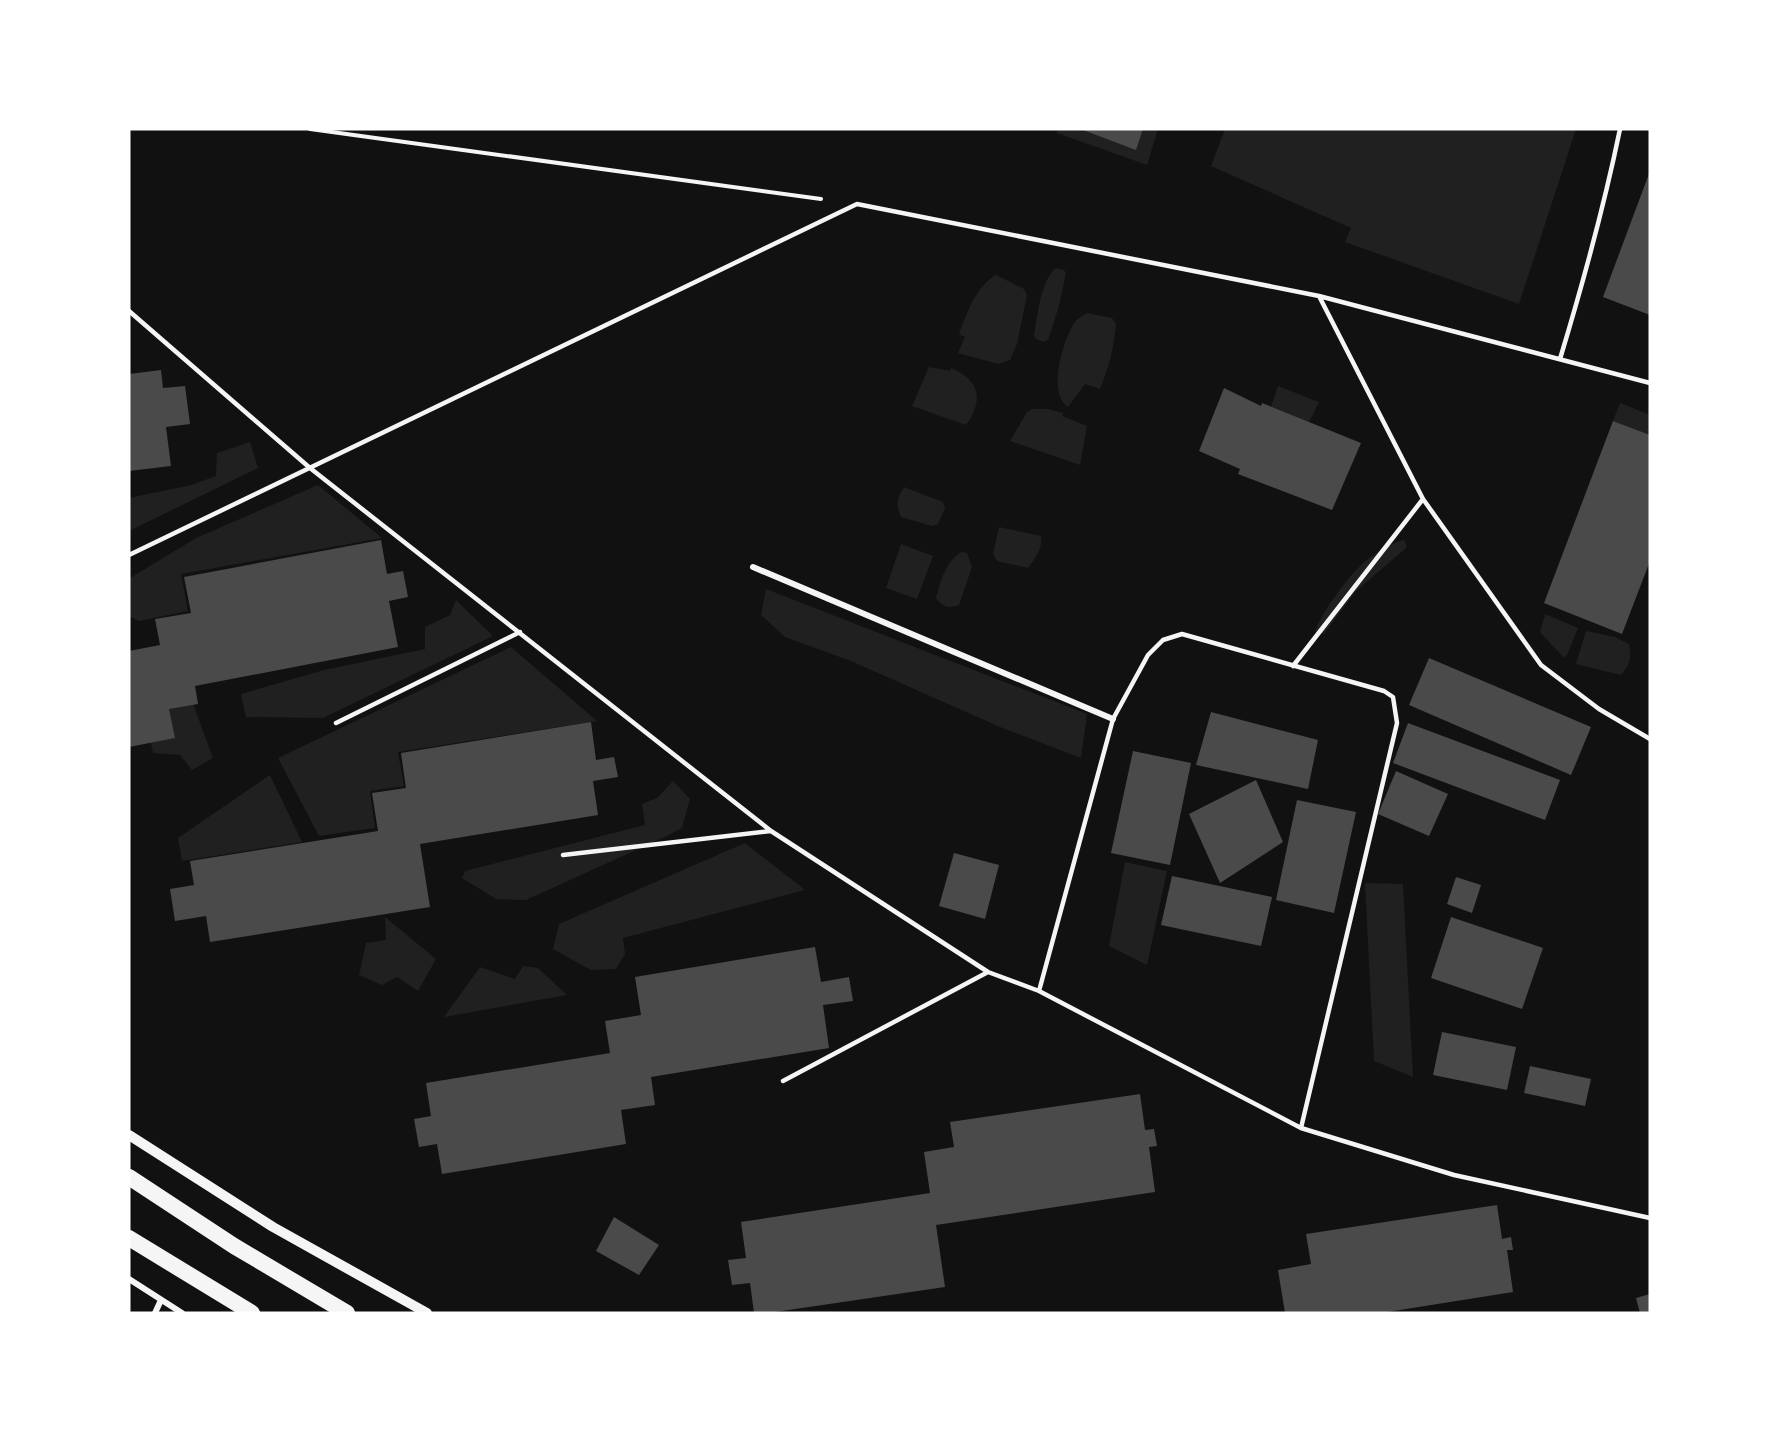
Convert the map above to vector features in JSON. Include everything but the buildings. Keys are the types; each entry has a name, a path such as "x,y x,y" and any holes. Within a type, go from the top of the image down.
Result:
{"highway":[{"path":"129,1177 234,1246 347,1313"},
{"path":"129,1238 252,1313"}],"street":[{"path":"753,567 1113,719"},
{"path":"129,1135 273,1227 427,1313"},
{"path":"129,1279 182,1313"},
{"path":"155,1313 161,1300"}],"lane":[{"path":"1560,359 1587,269 1620,129"},
{"path":"129,555 857,204 1318,296 1650,383"},
{"path":"1318,296 1424,499 1541,665 1599,709 1650,739"},
{"path":"129,311 310,468 771,831 988,972 1039,991 1301,1128 1454,1175 1650,1218"},
{"path":"1293,666 1424,499"},
{"path":"336,723 520,632"},
{"path":"1039,991 1113,719 1148,655 1163,640 1182,634 1384,690 1393,697 1397,723 1301,1128"},
{"path":"563,855 771,831"},
{"path":"783,1081 988,972"}],"path":[{"path":"310,129 857,204"}],"shaded area":[{"path":"1058,129 1079,129 1135,149 1143,129 1158,129 1147,165 1057,133"},
{"path":"1225,129 1576,129 1519,304 1345,242 1351,228 1211,166"},
{"path":"1055,268 1064,270 1066,273 1059,306 1048,340 1043,342 1036,339 1034,335 1038,309 1046,282"},
{"path":"996,275 1024,289 1027,295 1017,344 1010,360 998,364 958,353 965,337 959,334 969,309 983,286"},
{"path":"1087,313 1112,318 1116,324 1112,349 1100,389 1085,384 1068,407 1059,391 1059,366 1070,330 1080,317"},
{"path":"929,367 950,371 951,368 968,378 973,385 977,399 972,416 966,425 912,406"},
{"path":"1278,386 1319,402 1309,422 1271,407"},
{"path":"1620,403 1650,415 1650,435 1613,421"},
{"path":"1032,409 1048,409 1063,413 1062,416 1087,426 1080,465 1010,441 1027,412"},
{"path":"250,442 258,468 129,531 129,498 191,485 216,476 217,453"},
{"path":"318,485 382,538 181,574 188,611 139,621 129,616 130,578 196,538"},
{"path":"904,487 943,502 945,508 938,524 932,526 901,517 898,501"},
{"path":"999,527 1041,536 1040,549 1028,568 997,561 993,554"},
{"path":"1404,540 1407,547 1355,592 1324,634 1315,633 1340,589 1359,567 1380,550"},
{"path":"901,544 933,556 917,599 886,588"},
{"path":"961,552 967,553 972,567 959,605 946,606 936,598 947,567"},
{"path":"766,589 1087,714 1081,758 1000,727 851,661 785,637 761,615"},
{"path":"456,600 493,636 323,718 246,717 241,694 324,670 425,649 425,627 450,615"},
{"path":"1545,614 1578,628 1564,658 1540,632"},
{"path":"1586,631 1615,637 1629,644 1630,661 1621,675 1576,664"},
{"path":"511,647 597,721 398,752 404,786 370,791 375,828 319,836 278,758"},
{"path":"191,698 213,758 192,770 180,755 153,753 148,728 152,712"},
{"path":"270,775 302,842 182,861 178,838"},
{"path":"673,781 690,799 682,828 667,836 526,900 496,899 462,878 465,871 645,825 642,804 657,798"},
{"path":"745,843 805,890 623,938 625,954 616,969 591,970 553,949 559,924"},
{"path":"1125,862 1167,871 1147,965 1109,946"},
{"path":"1365,883 1403,884 1413,1077 1374,1061"},
{"path":"385,917 436,959 418,991 397,977 382,985 359,975 366,943 386,940"},
{"path":"523,966 538,968 567,995 444,1017 480,967 515,979"}]}
